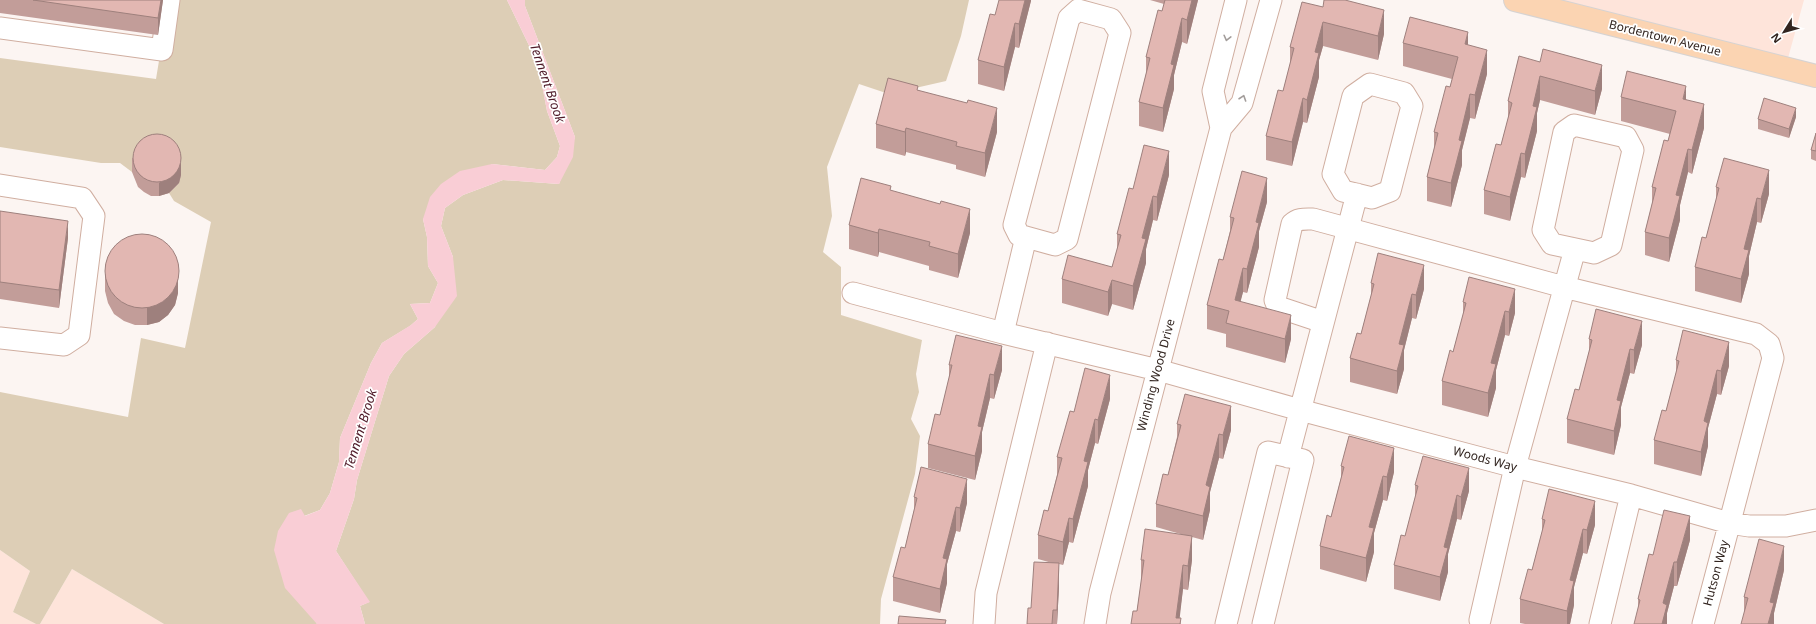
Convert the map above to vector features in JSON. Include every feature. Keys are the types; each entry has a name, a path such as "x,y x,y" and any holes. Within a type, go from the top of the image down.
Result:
{"main road":[{"name":"Bordentown Avenue","path":"1514,0 1816,76"}],"street":[{"path":"0,28 162,50 168,0"},
{"name":"Winding Wood Drive","path":"1095,624 1100,593 1221,128 1214,91 1236,0"},
{"name":"Winding Wood Drive","path":"1221,128 1242,103 1271,0"},
{"path":"1078,10 1111,19 1120,33 1066,239 1055,245 1026,237 1019,235 1014,225 1069,18 1078,10"},
{"path":"1370,84 1404,93 1412,106 1390,191 1372,198 1357,194 1343,191 1333,174 1353,96 1370,84"},
{"path":"1574,125 1626,136 1633,150 1611,245 1594,253 1575,249 1552,244 1543,230 1564,132 1574,125"},
{"path":"0,185 82,198 94,216 79,335 64,345 0,338"},
{"path":"1288,457 1357,194"},
{"name":"Hutson Way","path":"1323,322 1281,308 1275,300 1292,224 1302,218 1313,219 1564,287 1756,334 1769,344 1773,358 1703,624"},
{"path":"1003,333 1026,237"},
{"path":"1480,620 1515,467 1575,249"},
{"name":"Woods Way","path":"853,293 1003,333 1158,370 1300,410 1515,467 1631,495 1729,523 1749,526 1786,526 1816,521"},
{"path":"984,624 986,593 1046,343"},
{"path":"1226,624 1268,452 1303,460 1263,624"},
{"path":"1600,624 1631,495"}],"shaded area":[{"path":"169,0 507,0 538,64 547,111 560,146 557,157 545,170 492,164 423,219 427,237 428,266 438,283 430,303 410,304 418,319 410,326 382,343 371,363 340,438 339,462 330,493 320,510 304,516 315,620 317,624 164,624 72,569 40,624 36,624 13,612 30,571 0,550 0,392 128,417 141,338 185,348 211,222 174,201 169,193 179,183 132,172 120,163 101,163 0,147 0,58 156,79"},
{"path":"525,0 969,0 961,36 946,81 889,94 859,84 827,167 832,216 823,252 841,267 841,315 922,340 916,374 919,392 911,419 920,436 915,474 881,599 880,624 365,624 360,606 369,602 336,551 354,499 357,480 389,376 404,354 435,327 453,257 441,226 445,208 463,195 503,180 559,184 575,137 525,6"},
{"path":"1515,0 1804,0 1785,69"},
{"path":"0,550 30,571 13,612 36,624 0,624"},
{"path":"72,569 164,624 40,624"}],"water":[{"name":"Tennent Brook","path":"507,0 525,0 525,6 575,137 573,157 559,184 503,180 463,195 445,208 441,226 453,257 457,296 435,327 404,354 389,376 357,480 354,499 336,551 370,602 360,606 365,624 317,624 285,588 274,550 278,531 289,513 301,509 305,516 320,510 330,493 339,462 340,438 371,363 382,343 418,319 410,304 430,303 438,283 428,266 427,237 423,219 430,197 441,184 460,171 492,164 545,170 557,157 560,146 547,111 538,64"}],"building":[{"path":"33,0 161,0 158,18"},
{"path":"999,0 1025,0 1019,24 1015,23 1004,67 978,60 990,14 995,15"},
{"path":"1165,0 1192,0 1187,20 1182,18 1171,64 1174,65 1163,108 1139,102 1150,58 1146,57 1158,10 1162,11"},
{"path":"1324,0 1345,0 1384,10 1378,36 1323,22 1315,52 1319,53 1307,100 1303,98 1292,142 1266,136 1278,90 1283,91 1294,48 1290,47 1302,2 1323,7"},
{"path":"1410,17 1468,32 1465,44 1487,50 1475,95 1470,94 1459,140 1462,141 1451,183 1427,177 1438,133 1434,132 1446,86 1450,87 1458,57 1403,43"},
{"path":"1543,49 1602,65 1595,91 1540,76 1533,106 1537,107 1525,154 1521,153 1510,197 1484,190 1496,144 1501,145 1512,103 1508,101 1519,56 1540,62"},
{"path":"1627,71 1686,86 1683,99 1704,104 1692,150 1688,149 1676,195 1680,196 1669,238 1645,232 1656,188 1652,187 1664,140 1668,141 1676,111 1621,97"},
{"path":"888,78 918,86 917,90 967,103 968,100 997,108 985,153 956,146 957,142 906,128 905,132 876,124"},
{"path":"1764,98 1796,108 1789,129 1758,119"},
{"path":"1816,133 1816,151 1811,150"},
{"path":"152,134 162,134 171,138 177,144 181,153 181,163 177,172 171,178 162,182 152,182 143,178 137,172 133,163 133,153 137,144 143,138"},
{"path":"1144,145 1169,151 1157,197 1153,196 1142,238 1146,239 1133,286 1112,280 1108,292 1062,279 1068,255 1112,267 1121,235 1117,234 1129,188 1133,189"},
{"path":"1724,158 1769,170 1761,199 1757,198 1744,249 1749,250 1741,279 1695,267 1702,237 1706,238 1719,188 1716,187"},
{"path":"1242,171 1267,178 1256,222 1259,223 1247,269 1243,268 1235,300 1291,315 1285,339 1226,323 1229,311 1207,305 1219,259 1223,260 1234,218 1230,217"},
{"path":"861,178 891,186 890,190 940,204 941,201 970,209 958,254 929,246 930,242 879,229 878,233 849,225"},
{"path":"0,211 68,221 59,290 0,282"},
{"path":"142,234 156,237 168,245 176,257 179,271 176,285 168,297 156,305 142,308 128,305 116,297 108,285 105,271 108,257 116,245 128,237"},
{"path":"1378,253 1424,265 1416,295 1412,294 1399,344 1404,345 1397,371 1350,358 1357,333 1361,334 1374,284 1371,283"},
{"path":"1469,277 1515,289 1509,312 1505,311 1491,363 1496,364 1488,393 1442,381 1450,350 1453,352 1466,303 1463,302"},
{"path":"1596,309 1642,321 1634,350 1630,349 1617,400 1621,401 1614,431 1567,419 1575,389 1579,390 1592,340 1589,339"},
{"path":"1683,330 1729,342 1721,371 1717,370 1704,421 1708,423 1701,452 1654,440 1662,410 1666,411 1679,361 1676,360"},
{"path":"956,335 1002,346 994,375 990,374 978,426 982,427 975,456 928,444 935,414 940,415 952,365 949,365"},
{"path":"1085,368 1110,375 1098,420 1095,419 1084,461 1088,462 1073,519 1069,518 1063,542 1038,535 1044,510 1048,511 1062,458 1057,457 1070,411 1074,412"},
{"path":"1185,394 1231,406 1223,435 1219,434 1206,485 1210,487 1203,516 1156,504 1163,474 1168,475 1181,425 1177,424"},
{"path":"1349,436 1394,448 1387,477 1383,476 1369,527 1374,528 1366,558 1320,546 1327,515 1331,517 1344,467 1341,466"},
{"path":"1423,456 1469,468 1461,497 1457,495 1444,547 1448,548 1440,577 1394,565 1401,535 1405,536 1418,486 1415,485"},
{"path":"921,467 967,479 960,508 956,507 943,558 947,559 940,589 893,577 901,547 905,548 917,498 914,497"},
{"path":"1549,489 1595,501 1587,530 1583,529 1570,580 1574,581 1567,611 1520,599 1528,569 1532,570 1545,520 1542,519"},
{"path":"1664,510 1690,516 1677,562 1674,562 1663,603 1667,605 1662,624 1634,624 1640,600 1638,599 1649,554 1653,555"},
{"path":"1145,529 1192,536 1188,566 1183,565 1176,618 1181,618 1180,624 1131,624 1133,611 1137,611 1144,560 1141,560"},
{"path":"1759,539 1784,546 1770,602 1774,603 1768,624 1741,624 1748,598 1744,597"},
{"path":"1034,562 1059,563 1057,610 1053,610 1052,624 1027,624 1028,608 1031,608"},
{"path":"899,616 946,620 945,624 898,624"}]}
